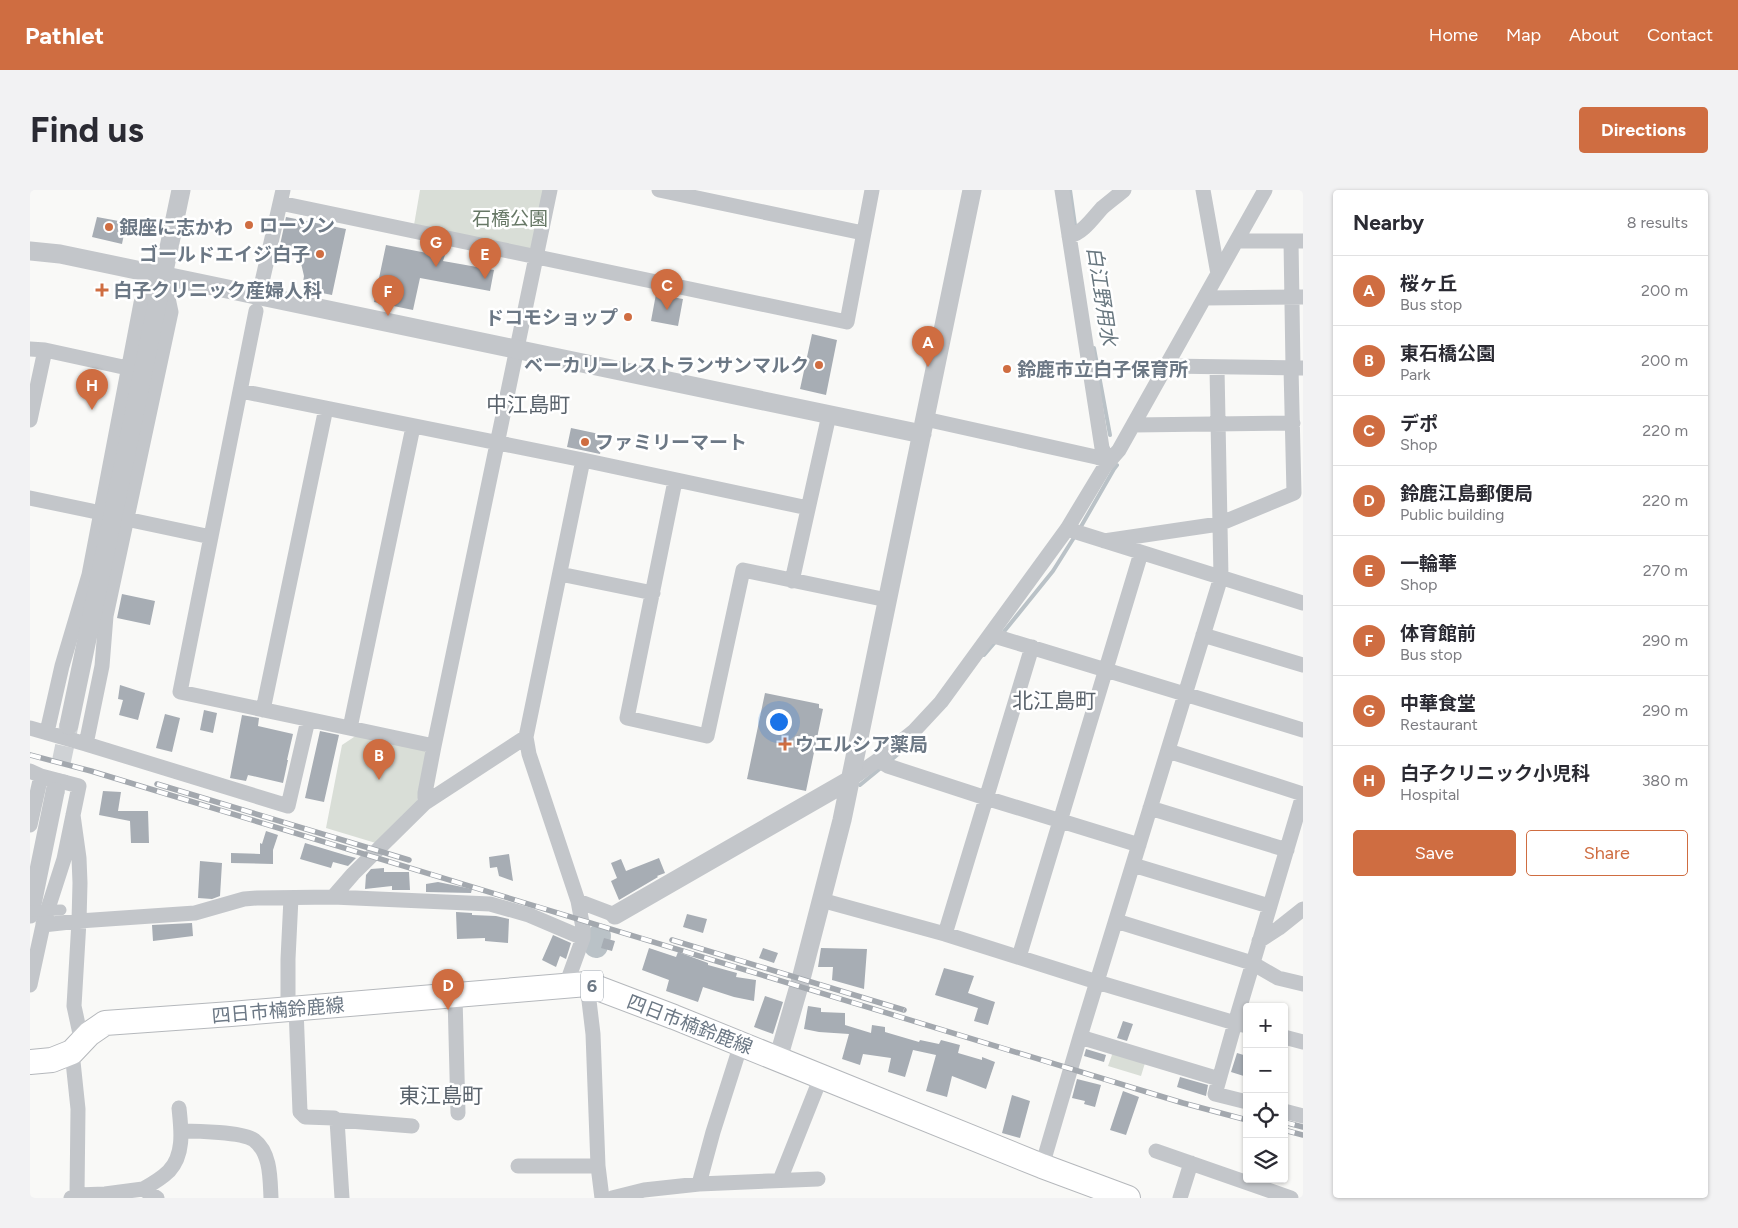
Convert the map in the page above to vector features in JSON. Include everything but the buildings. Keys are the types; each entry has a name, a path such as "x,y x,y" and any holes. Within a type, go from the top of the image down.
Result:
{"main road":[{"name":"四日市楠鈴鹿線","path":"30,1062 52,1060 77,1047 89,1034 105,1023 455,996 577,984 740,1044 1042,1166 1127,1198"}],"street":[{"path":"69,725 181,190"},
{"path":"425,803 425,793 434,746 550,190"},
{"path":"659,190 863,233"},
{"path":"434,746 180,692 241,391 240,387 281,196 536,256 846,322 872,190"},
{"path":"778,1059 821,900 850,780 972,190"},
{"path":"1062,190 1074,234 1102,448 1108,461"},
{"path":"1074,234 1124,190"},
{"path":"1203,190 1218,274"},
{"path":"578,901 615,915 883,763 914,731 941,702 991,635 1074,531 1108,461 1118,450 1133,425 1265,190"},
{"path":"1104,540 1220,524 1298,491 1293,423 1298,296 1297,241 1237,242"},
{"path":"30,251 60,254 163,276 258,303 518,349 829,415 923,427 1096,457 1108,461"},
{"path":"86,744 102,666 106,616 170,312 163,276"},
{"path":"47,732 62,666 88,575 141,303 163,276"},
{"path":"1205,298 1298,296"},
{"path":"30,420 37,349 123,366"},
{"path":"1166,366 1296,368"},
{"path":"1042,1166 1221,577 1217,368"},
{"path":"241,391 583,460 808,508"},
{"path":"263,710 326,408"},
{"path":"792,581 829,415"},
{"path":"1133,425 1293,423"},
{"path":"350,728 413,427"},
{"path":"583,460 526,737 529,754 578,901 583,928 577,984 593,1034 598,1166 602,1198"},
{"path":"675,481 626,718 708,736 743,570 887,600"},
{"path":"30,498 92,511"},
{"path":"126,519 211,537"},
{"path":"1074,531 1303,602"},
{"path":"1019,958 1142,553"},
{"path":"560,574 653,594"},
{"path":"991,635 1303,730"},
{"path":"1203,635 1303,665"},
{"path":"945,934 1032,648"},
{"path":"30,728 288,806 308,720"},
{"path":"333,897 353,874 425,803 526,737"},
{"path":"1168,751 1303,794 1252,963 1241,1024 1218,1079 1215,1094 1243,1101"},
{"path":"883,763 986,798 1139,845"},
{"path":"30,825 36,774 79,786 64,859 34,917"},
{"path":"30,985 34,917 55,792"},
{"path":"1150,808 1287,850"},
{"path":"73,815 79,858 79,921 74,1006 78,1110 74,1196 143,1189 170,1170 177,1158 182,1139 179,1108"},
{"path":"1133,865 1270,906"},
{"path":"34,917 79,921 195,913 244,899 333,897 490,904 530,915 583,938"},
{"path":"292,898 288,959 300,1112 305,1117 412,1126"},
{"path":"821,900 945,934 1241,1024"},
{"path":"1259,941 1303,909"},
{"path":"34,917 61,910"},
{"path":"1116,921 1252,963 1278,978 1303,984"},
{"path":"455,996 458,1113"},
{"path":"1080,1038 1218,1079"},
{"path":"1288,1038 1303,1042"},
{"path":"699,1184 740,1044"},
{"path":"780,1180 821,1077"},
{"path":"1288,1112 1303,1116"},
{"path":"337,1120 342,1198"},
{"path":"181,1131 210,1132 244,1136 252,1139 265,1156 270,1173 271,1198"},
{"path":"1156,1151 1291,1198"},
{"path":"1180,1198 1191,1163"},
{"path":"518,1166 598,1166"},
{"path":"612,1198 644,1190 699,1184 818,1179"},
{"path":"143,1189 157,1198"}],"green space":[{"name":"石橋公園","path":"420,190 545,190 533,247 528,249 414,225"},
{"path":"357,735 424,749 427,755 416,807 379,844 326,828 342,745"},
{"path":"1113,1052 1145,1063 1141,1076 1108,1066"}],"waterway":[{"name":"白江野用水","path":"1070,190 1075,225"},
{"name":"白江野用水","path":"1094,348 1110,435"},
{"path":"1079,530 1117,465"},
{"path":"1002,634 1053,571 1075,536"},
{"path":"984,655 996,641"},
{"path":"890,761 905,748"},
{"path":"860,785 882,767"},
{"path":"596,946 595,939 599,936"}],"tunnel":[{"path":"55,792 69,725"}],"railway":[{"path":"30,755 91,771 1183,1103 1243,1119"},
{"path":"157,784 409,860"},
{"path":"672,940 904,1010"},
{"path":"1288,1123 1303,1127"},
{"path":"1288,1131 1303,1135"}],"place":[{"name":"ローソン","path":"249,225"},
{"name":"銀座に志かわ","path":"109,227"},
{"name":"ゴールドエイジ白子","path":"320,254"},
{"name":"中華食堂","path":"436,267"},
{"name":"一輪華","path":"485,279"},
{"name":"白子クリニック産婦人科","path":"102,290"},
{"name":"デポ","path":"667,310"},
{"name":"体育館前","path":"388,316"},
{"name":"ドコモショップ","path":"628,317"},
{"name":"ベーカリーレストランサンマルク","path":"819,365"},
{"name":"桜ヶ丘","path":"928,367"},
{"name":"鈴鹿市立白子保育所","path":"1007,369"},
{"name":"白子クリニック小児科","path":"92,410"},
{"name":"ファミリーマート","path":"585,442"},
{"name":"ウエルシア薬局","path":"785,744"},
{"name":"東石橋公園","path":"379,780"},
{"name":"鈴鹿江島郵便局","path":"448,1010"}],"district":[{"name":"中江島町","path":"528,405"},
{"name":"北江島町","path":"1054,701"},
{"name":"東江島町","path":"441,1096"}]}
